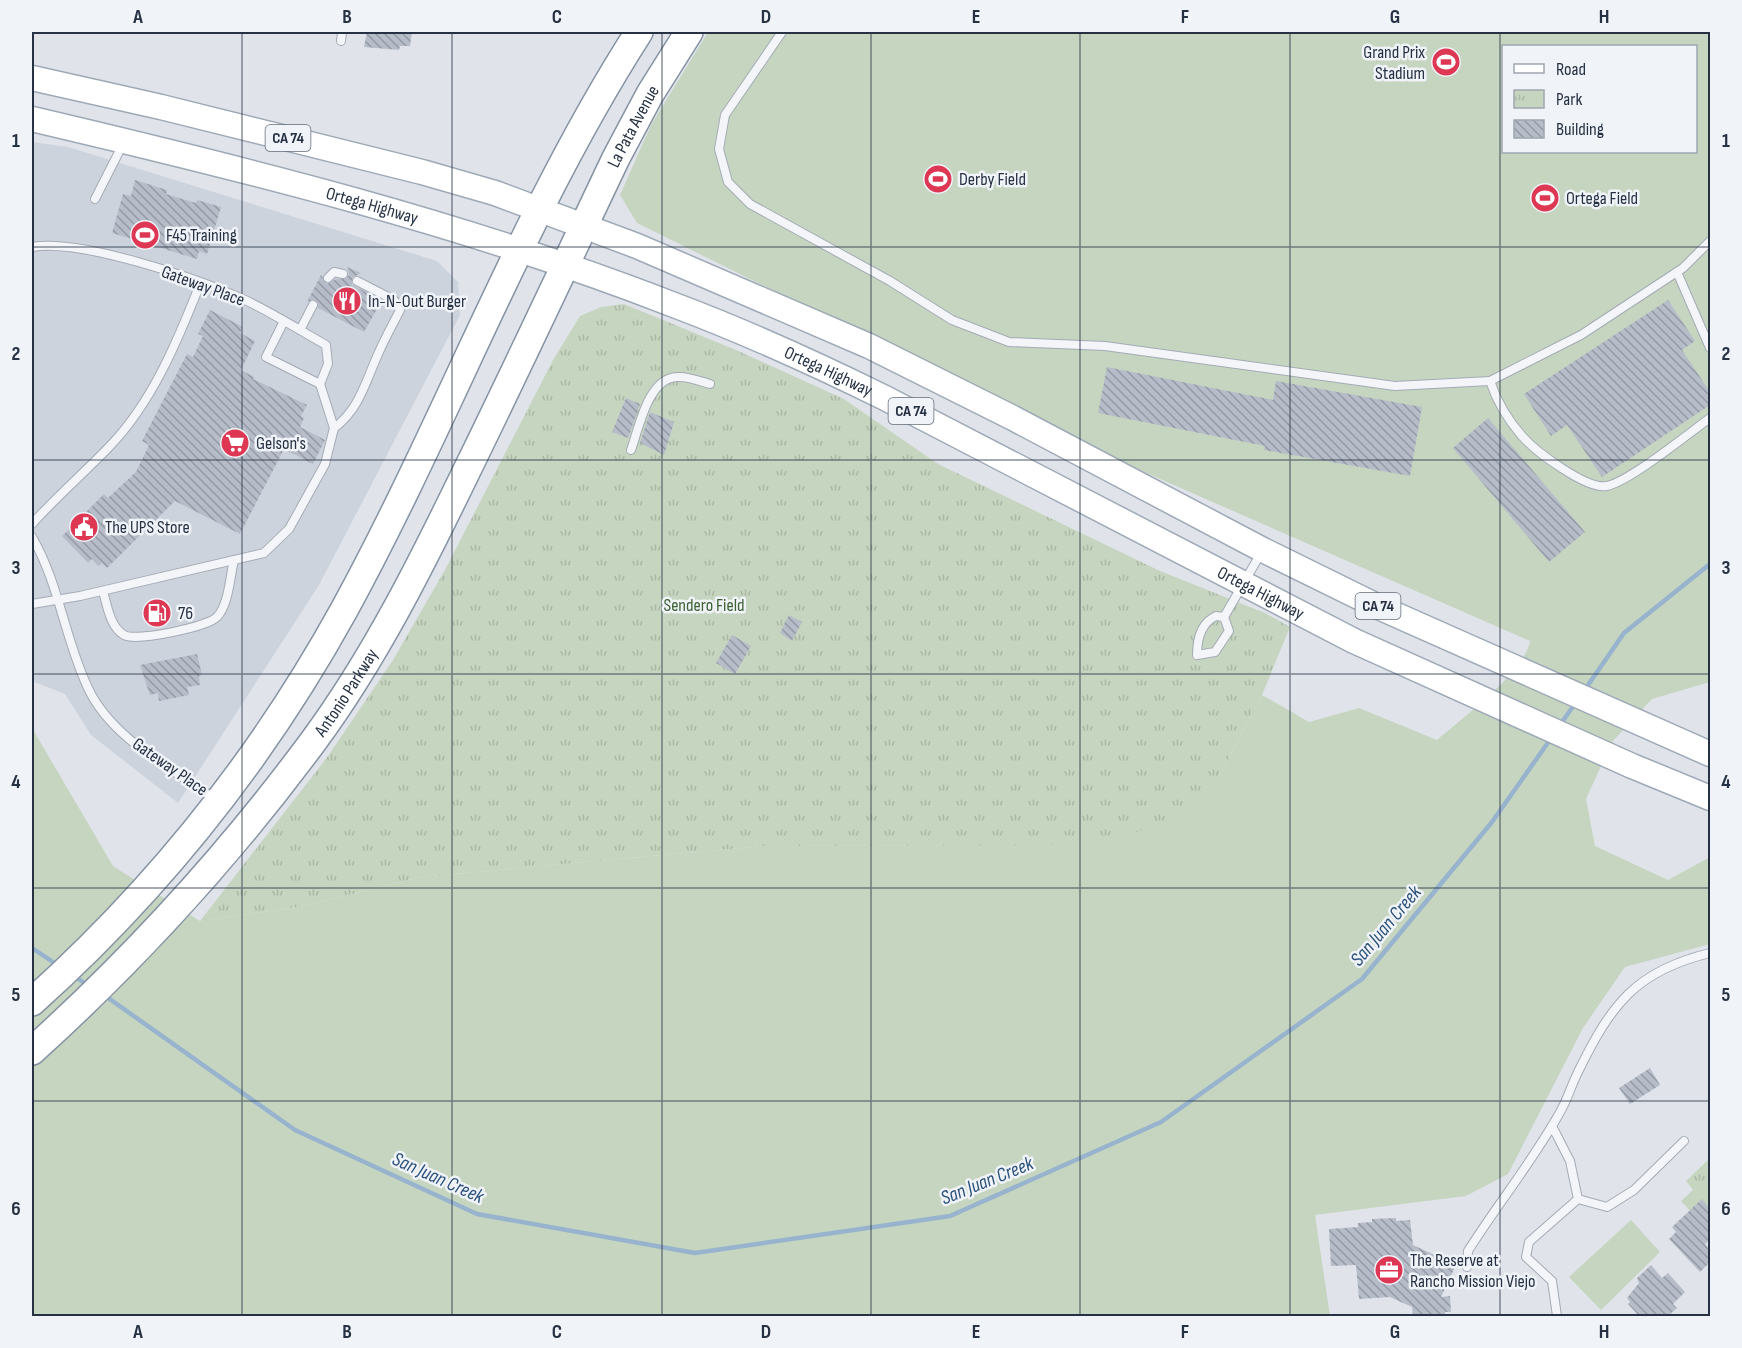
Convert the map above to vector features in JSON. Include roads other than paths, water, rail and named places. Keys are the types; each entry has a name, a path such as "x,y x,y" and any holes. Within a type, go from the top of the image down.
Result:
{"highway":[{"path":"32,1002 118,918 175,855 219,802 277,721 345,609 519,251 610,77 639,32"},
{"name":"La Pata Avenue","path":"566,267 584,225 650,94 689,32"},
{"name":"Antonio Parkway","path":"32,1051 147,942 206,876 313,742 385,627 419,567 566,267"},
{"path":"206,876 217,849 219,802"}],"main road":[{"name":"CA 74","path":"32,78 322,146 442,178 584,225 770,301 869,346 1013,418 1263,550 1383,609 1710,754"},
{"name":"Ortega Highway","path":"32,119 372,204 673,304 807,360 963,437 1354,641 1632,766 1710,798"}],"lane":[{"path":"341,41 342,32"},
{"path":"782,32 725,115 719,149 728,182 750,204 891,281 952,320 1009,342 1105,346 1395,386 1490,381 1581,335 1677,272 1710,241"},
{"path":"95,199 125,141"},
{"name":"Gateway Place","path":"32,247 42,245 86,249 245,300 326,345 328,364 320,384"},
{"path":"328,278 334,272 343,274"},
{"path":"1677,272 1710,348"},
{"path":"334,428 348,418 400,310 394,300 357,281"},
{"path":"32,524 69,484 110,446 143,402 179,335 200,284"},
{"path":"300,330 313,306"},
{"path":"32,604 103,591 264,553 289,530 325,464 334,428 320,384 266,357 284,321"},
{"path":"631,450 654,391 663,381 676,377 710,384"},
{"path":"1490,381 1498,404 1523,438 1574,476 1593,486 1607,486 1624,479 1710,418"},
{"name":"Gateway Place","path":"32,537 88,689 104,714 124,735 219,802"},
{"path":"1224,617 1263,550"},
{"path":"103,591 115,627 125,637 137,638 203,625 217,617 223,607 234,560"},
{"path":"1224,617 1229,631 1215,652 1197,655 1197,639 1210,619 1224,617"},
{"path":"1467,1268 1468,1251 1552,1126 1617,1003 1647,977 1689,958 1710,953"},
{"path":"1552,1126 1569,1161 1578,1199"},
{"path":"1578,1199 1607,1207 1634,1190 1684,1141"},
{"path":"1557,1317 1552,1281 1526,1257 1529,1242 1578,1199"}],"waterway":[{"name":"San Juan Creek","path":"1584,691 1624,633 1710,564"},
{"name":"San Juan Creek","path":"1560,725 1576,702"},
{"name":"San Juan Creek","path":"104,995 295,1130 477,1214 695,1253 950,1216 1161,1122 1362,979 1492,822 1552,737"},
{"name":"San Juan Creek","path":"32,948 59,966"},
{"name":"San Juan Creek","path":"74,976 89,986"}],"place":[{"name":"Grand Prix Stadium","path":"1446,62"},
{"name":"Derby Field","path":"938,179"},
{"name":"Ortega Field","path":"1545,198"},
{"name":"F45 Training","path":"145,235"},
{"name":"In-N-Out Burger","path":"347,301"},
{"name":"Gelson's","path":"235,443"},
{"name":"The UPS Store","path":"84,527"},
{"name":"76","path":"157,613"},
{"name":"The Reserve at Rancho Mission Viejo","path":"1389,1270"}],"park label":[{"name":"Sendero Field","path":"704,605"}]}
